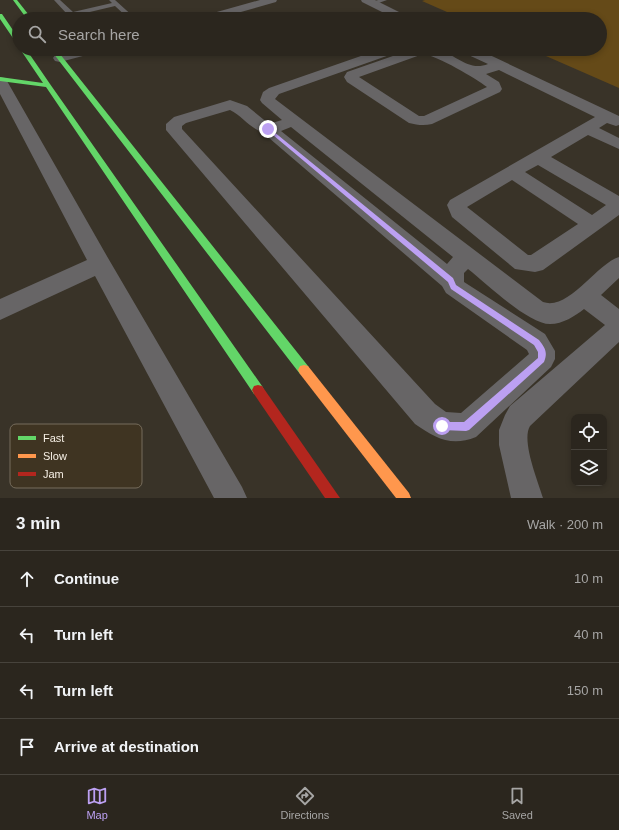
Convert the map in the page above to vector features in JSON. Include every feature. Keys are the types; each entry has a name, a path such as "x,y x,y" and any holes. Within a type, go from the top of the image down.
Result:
{"main road":[{"path":"15,0 24,12"},
{"path":"1,17 4,27 12,36"},
{"path":"28,56 333,498"},
{"path":"59,56 404,498"},
{"path":"0,80 48,85"}],"street":[{"path":"228,12 272,0"},
{"path":"374,1 393,12"},
{"path":"372,56 274,91 268,95 267,100 535,308 550,314 568,308 619,265"},
{"path":"405,56 352,75 351,77 402,112 420,121 426,121 495,89 491,82 473,71 442,56"},
{"path":"481,56 613,120"},
{"path":"473,71 482,71 499,65"},
{"path":"0,80 100,264 231,498"},
{"path":"230,105 238,107 261,126 268,129 451,280 454,287 536,342 542,351 542,359 466,427 442,426 425,414 174,130 174,124 180,120 230,105"},
{"path":"538,157 619,205 535,264 523,263 459,212 457,205 512,172 587,128 613,120"},
{"path":"268,129 293,121"},
{"path":"587,128 619,144"},
{"path":"512,172 592,224"},
{"path":"451,280 454,269 468,257"},
{"path":"0,310 100,264"},
{"path":"584,296 619,322"},
{"path":"527,498 513,442 513,430 515,423 520,416 619,327"}],"lane":[{"path":"57,0 68,12"},
{"path":"80,12 114,2 125,12"}],"shaded area":[{"path":"619,0 619,88 546,56 607,56 607,12 447,12 422,1"}],"traffic: fast":[{"path":"15,0 24,12"},
{"path":"0,15 12,33"},
{"path":"28,56 258,390"},
{"path":"58,56 304,370"},
{"path":"0,79 48,85"}],"traffic: slow":[{"path":"304,370 404,498"}],"traffic: jam":[{"path":"258,390 333,498"}],"route":[{"path":"268,129 451,280 454,287 536,342 542,351 542,359 466,427 442,426"}]}
